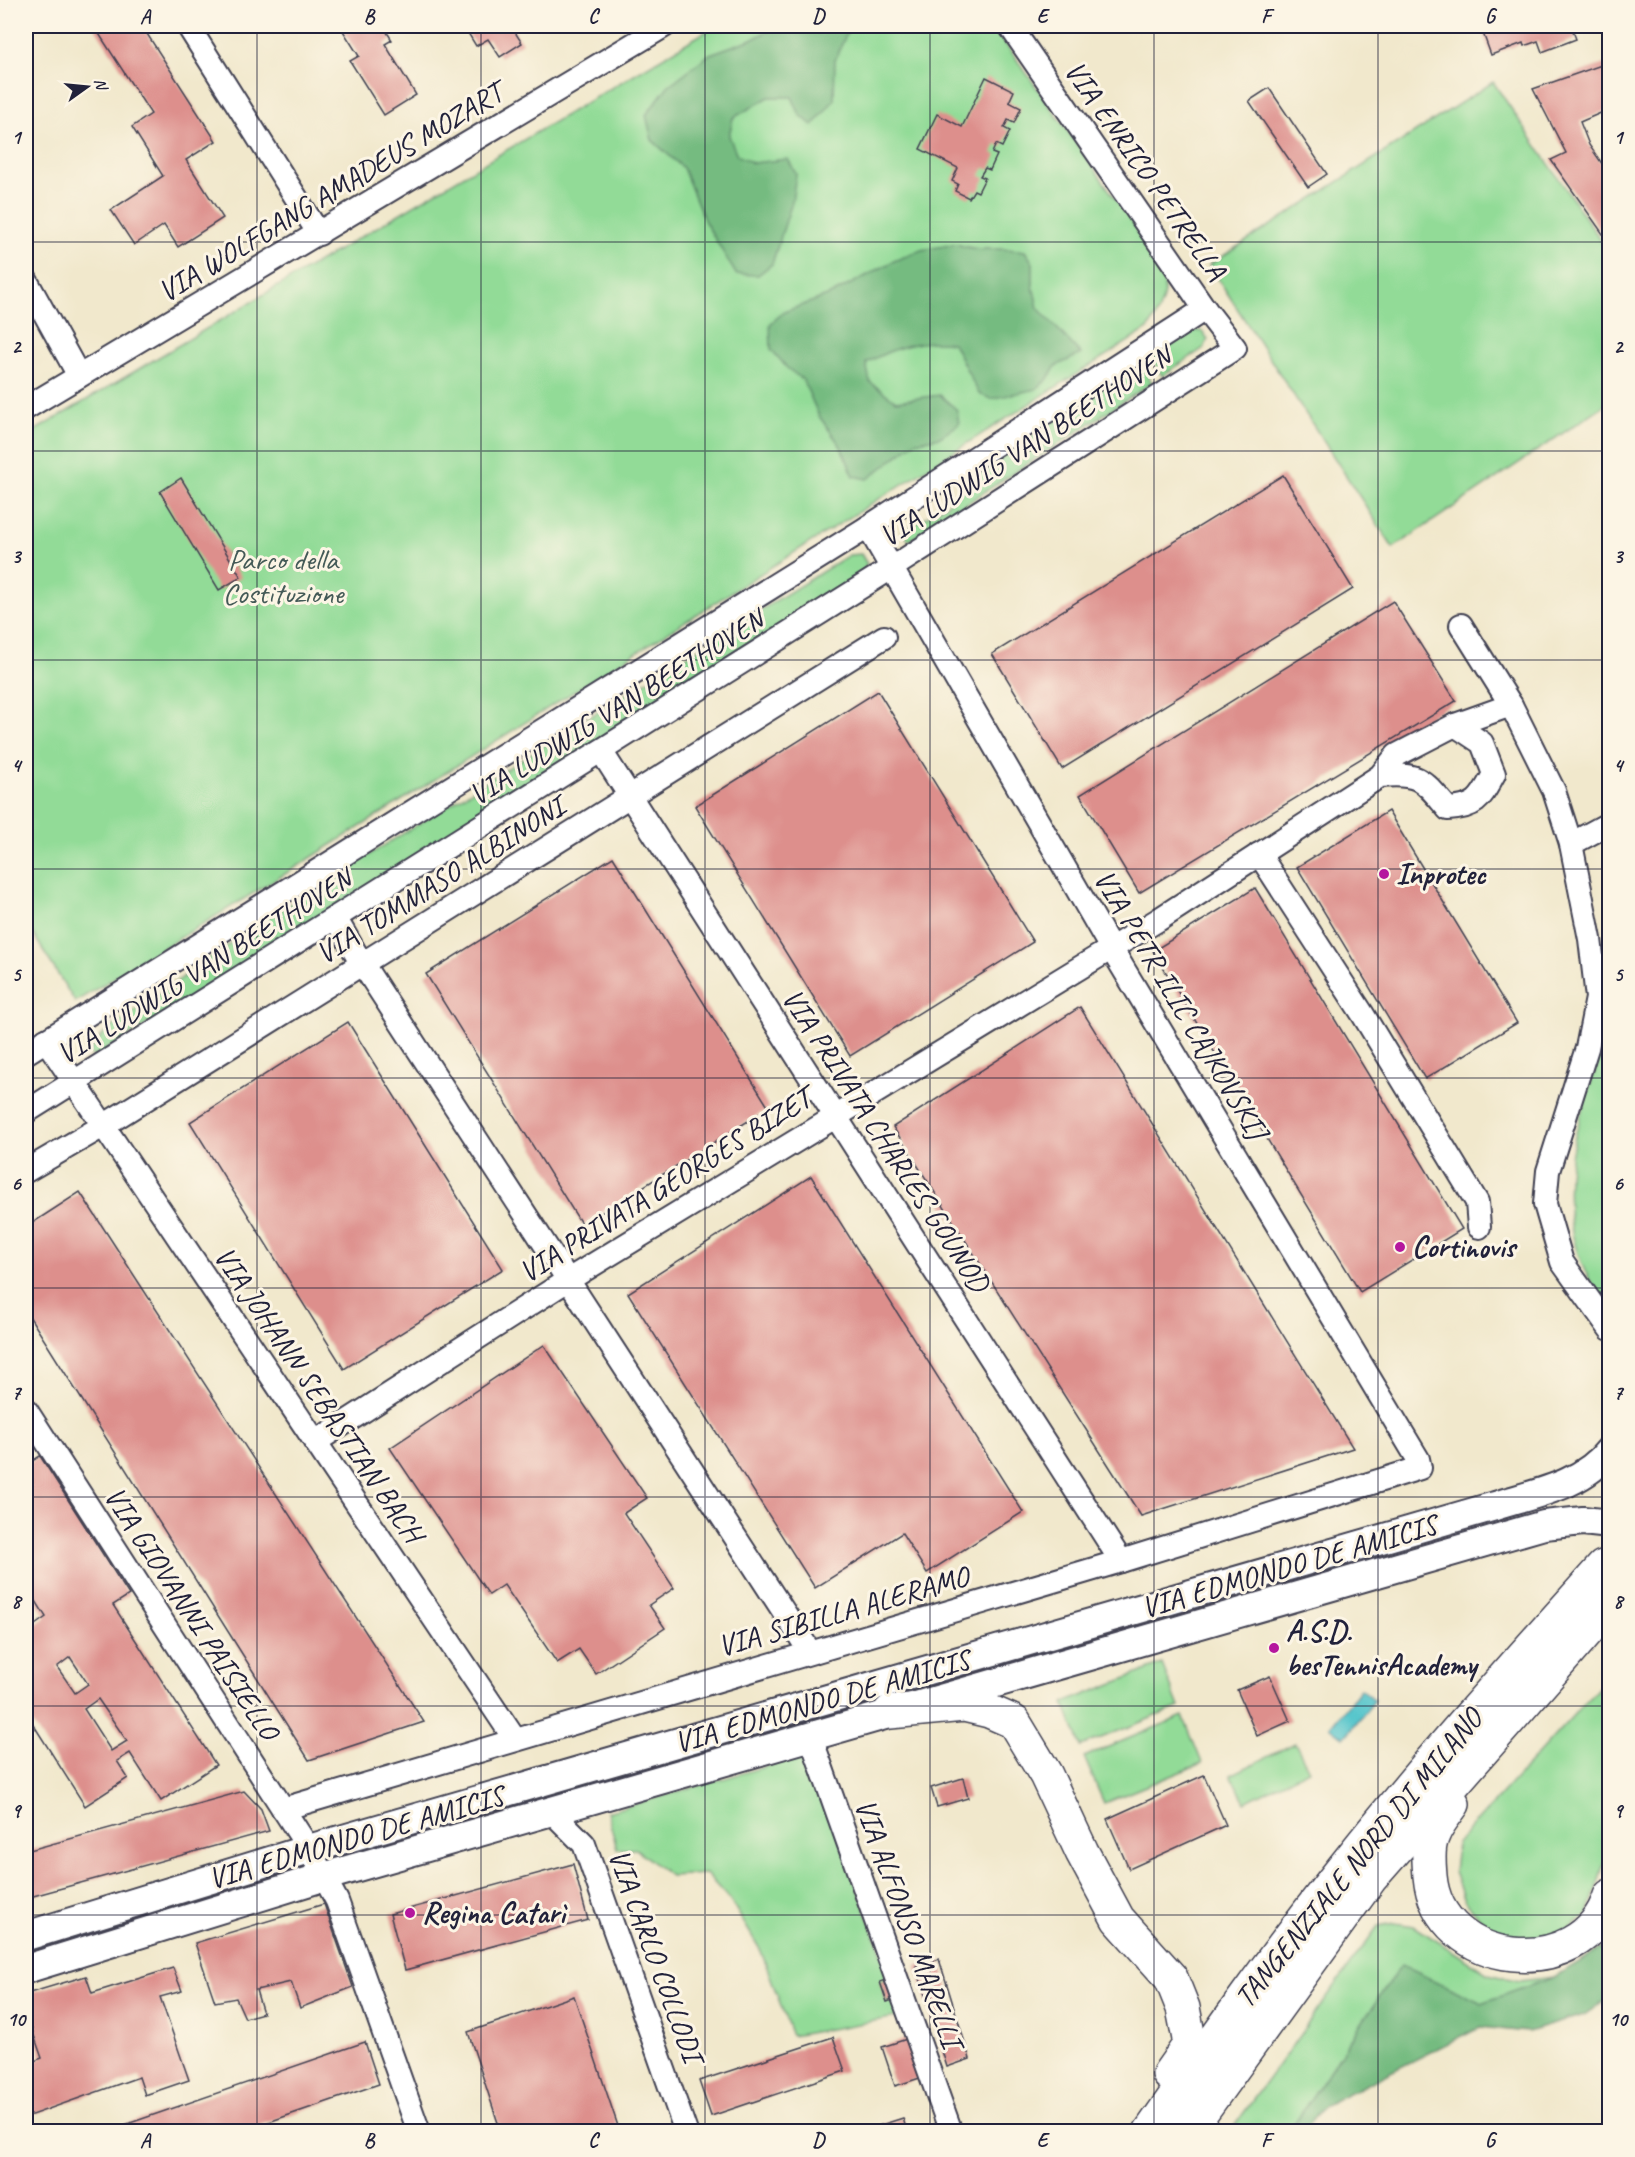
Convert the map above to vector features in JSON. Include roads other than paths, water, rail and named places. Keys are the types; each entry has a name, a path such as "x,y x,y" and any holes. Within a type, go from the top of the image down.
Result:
{"highway":[{"name":"TANGENZIALE NORD DI MILANO","path":"1150,2132 1236,2010 1343,1867 1471,1714 1603,1567"},
{"name":"TANGENZIALE NORD DI MILANO","path":"1187,2132 1370,1879 1610,1605"},
{"path":"890,1712 964,1705 989,1711 1014,1722 1047,1775 1082,1852 1118,1919 1171,1978 1183,2008 1190,2043 1129,2132"},
{"path":"1518,1708 1511,1732 1460,1793 1432,1835 1428,1858 1431,1889 1442,1915 1459,1933 1485,1949 1513,1955 1540,1954 1567,1946 1592,1926 1610,1896"}],"main road":[{"name":"VIA EDMONDO DE AMICIS","path":"26,1936 309,1850 1495,1506 1571,1482 1590,1472 1610,1450"},
{"name":"VIA EDMONDO DE AMICIS","path":"26,1969 323,1877 1544,1525 1583,1521 1610,1524"}],"street":[{"path":"188,26 319,234"},
{"name":"VIA WOLFGANG AMADEUS MOZART","path":"26,408 664,26"},
{"name":"VIA ENRICO PETRELLA","path":"1010,26 1205,309 1235,348"},
{"path":"26,280 79,376"},
{"name":"VIA LUDWIG VAN BEETHOVEN","path":"26,1053 868,527 1205,309"},
{"name":"VIA LUDWIG VAN BEETHOVEN","path":"26,1112 336,919 1235,348"},
{"name":"VIA PETR ILIC CAJKOVSKIJ","path":"868,527 1112,948 1406,1438 1420,1468"},
{"path":"1461,625 1511,705 1554,791 1571,844 1590,939 1597,998 1587,1048 1548,1170 1545,1204 1562,1262 1610,1329"},
{"name":"VIA TOMMASO ALBINONI","path":"26,1171 103,1126 885,637"},
{"path":"1455,725 1511,705"},
{"path":"1380,776 1405,773 1424,782 1448,809 1466,808 1480,800 1494,774 1482,743 1455,725"},
{"name":"VIA PRIVATA GEORGES BIZET","path":"315,1442 568,1280 1112,948 1380,776 1397,755 1455,725"},
{"name":"VIA PRIVATA CHARLES GOUNOD","path":"601,751 1121,1561"},
{"path":"1571,844 1610,823"},
{"path":"1259,854 1362,1013 1477,1202 1479,1227"},
{"path":"336,919 810,1652"},
{"name":"VIA JOHANN SEBASTIAN BACH","path":"46,1040 514,1738"},
{"name":"VIA GIOVANNI PAISIELLO","path":"26,1410 309,1850 340,1909 419,2132"},
{"name":"VIA SIBILLA ALERAMO","path":"283,1809 514,1738 1121,1561 1420,1468"},
{"name":"VIA ALFONSO MARELLI","path":"810,1736 951,2132"},
{"name":"VIA CARLO COLLODI","path":"551,1811 584,1844 686,2132"}],"water":[{"path":"1361,1689 1375,1700 1344,1738 1330,1727"}],"place":[{"name":"Inprotec","path":"1384,874"},
{"name":"Cortinovis","path":"1400,1247"},
{"name":"A.S.D. besTennisAcademy","path":"1274,1648"},
{"name":"Regina Catarì","path":"410,1913"}],"park label":[{"name":"Parco della Costituzione","path":"283,576"}]}
